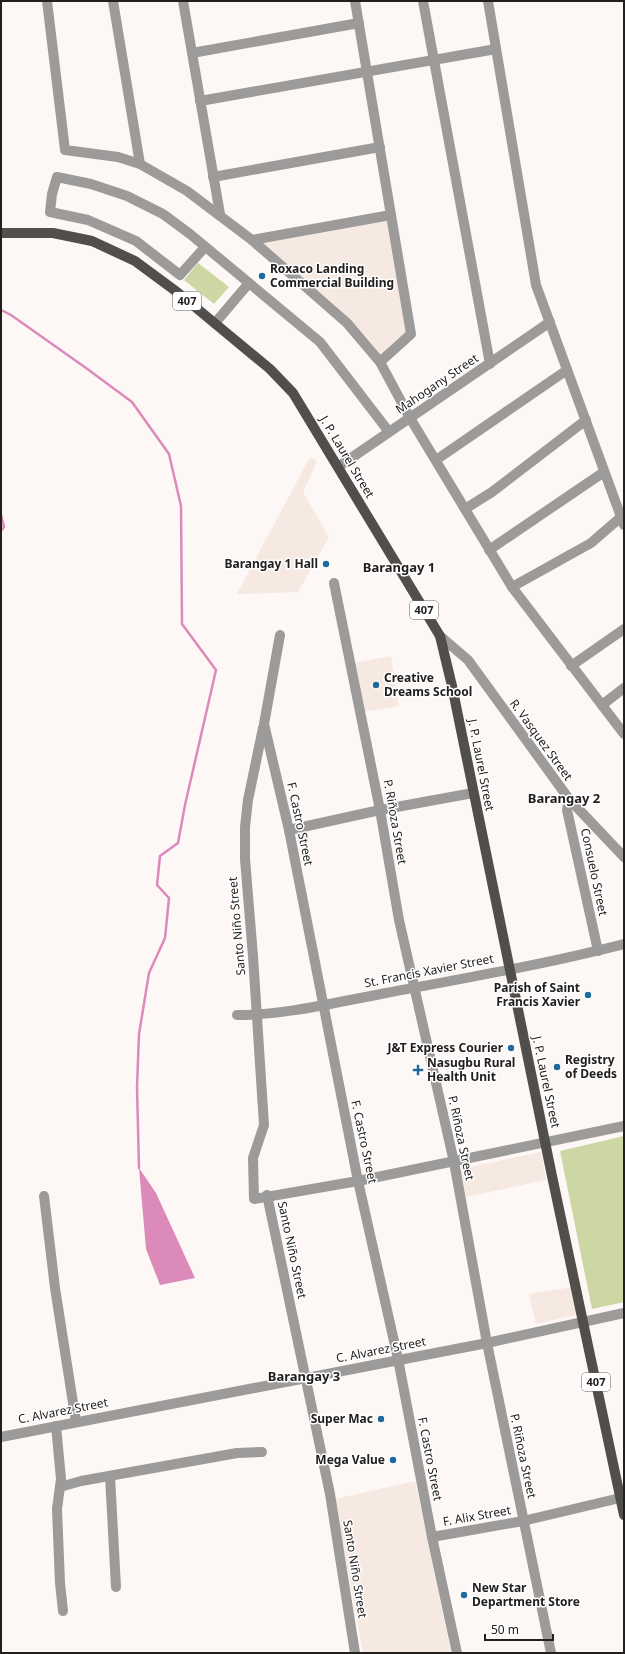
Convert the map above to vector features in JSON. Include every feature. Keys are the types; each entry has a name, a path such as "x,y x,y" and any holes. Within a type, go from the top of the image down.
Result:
{"main road":[{"name":"J. P. Laurel Street","path":"1,233 53,232 92,241 134,261 215,323 284,382 294,393 440,636 452,686 624,1515"}],"street":[{"path":"47,1 65,150 118,157 140,164 187,192 220,214 252,240 347,323 380,362 410,418 512,587 624,734"},
{"path":"113,1 140,164"},
{"path":"194,1 183,2 220,214"},
{"path":"355,1 411,334 380,362"},
{"path":"423,1 490,364"},
{"path":"488,1 536,285 622,521 591,543 512,587"},
{"path":"192,53 359,23"},
{"path":"200,101 496,49"},
{"path":"213,177 380,147"},
{"path":"205,246 180,275 136,241 88,220 50,212 52,194 57,177 91,184 127,196 163,214 205,246 320,342 386,428"},
{"path":"252,240 391,215"},
{"path":"215,323 249,283"},
{"name":"Mahogany Street","path":"338,467 550,322"},
{"path":"436,460 567,370"},
{"path":"465,509 492,492 586,420"},
{"path":"489,550 604,472"},
{"name":"P. Riñoza Street","path":"334,583 380,810 399,920 454,1162 486,1343 551,1653"},
{"path":"571,666 624,629"},
{"name":"F. Castro Street","path":"280,635 264,724 289,830 358,1181 398,1359 432,1537 458,1653"},
{"name":"R. Vasquez Street","path":"440,636 468,660 569,799 624,857"},
{"path":"602,705 624,688"},
{"name":"Santo Niño Street","path":"264,724 248,800 245,827 245,860 264,1125 253,1158 254,1199 267,1195 307,1378 330,1494 355,1653"},
{"path":"289,830 473,792"},
{"name":"Consuelo Street","path":"569,799 567,810 598,951"},
{"name":"St. Francis Xavier Street","path":"236,1015 257,1015 323,1005 510,969 598,951 624,944"},
{"path":"267,1195 358,1181 624,1126"},
{"path":"44,1196 55,1288 76,1422"},
{"name":"C. Alvarez Street","path":"1,1437 486,1343 624,1313"},
{"path":"56,1426 60,1456 58,1509 60,1598 63,1611"},
{"path":"60,1487 110,1476 237,1453 262,1452"},
{"path":"110,1476 116,1587"},
{"name":"F. Alix Street","path":"432,1537 523,1521 620,1498"}],"shaded area":[{"path":"388,221 409,333 380,359 259,244"},
{"path":"310,457 317,461 303,492 329,537 298,592 237,594"},
{"name":"Creative Dreams School","path":"391,656 399,706 362,712 353,663"},
{"path":"541,1152 546,1180 466,1197 460,1169"},
{"path":"139,1168 156,1193 195,1278 160,1285 146,1249"},
{"path":"573,1287 580,1314 536,1324 529,1294"},
{"path":"415,1481 451,1653 363,1653 335,1499"}],"green space":[{"path":"198,263 229,287 214,304 184,280"},
{"path":"624,1136 624,1302 592,1309 560,1151"}],"waterway":[{"path":"1,310 11,315 132,402 169,454 181,506 182,624 216,670 185,805 178,843 160,856 157,885 169,898 165,938 149,973 139,1034 137,1087 139,1168"},
{"path":"1,515 4,527 1,531"}],"place":[{"name":"Roxaco Landing Commercial Building","path":"262,276"},
{"name":"Barangay 1 Hall","path":"326,564"},
{"name":"Creative Dreams School","path":"376,685"},
{"name":"Parish of Saint Francis Xavier","path":"588,995"},
{"name":"J&T Express Courier","path":"511,1048"},
{"name":"Registry of Deeds","path":"557,1067"},
{"name":"Nasugbu Rural Health Unit","path":"418,1070"},
{"name":"Super Mac","path":"381,1419"},
{"name":"Mega Value","path":"393,1460"},
{"name":"New Star Department Store","path":"464,1595"}],"district":[{"name":"Barangay 1","path":"399,567"},
{"name":"Barangay 2","path":"564,798"},
{"name":"Barangay 3","path":"304,1376"}]}
